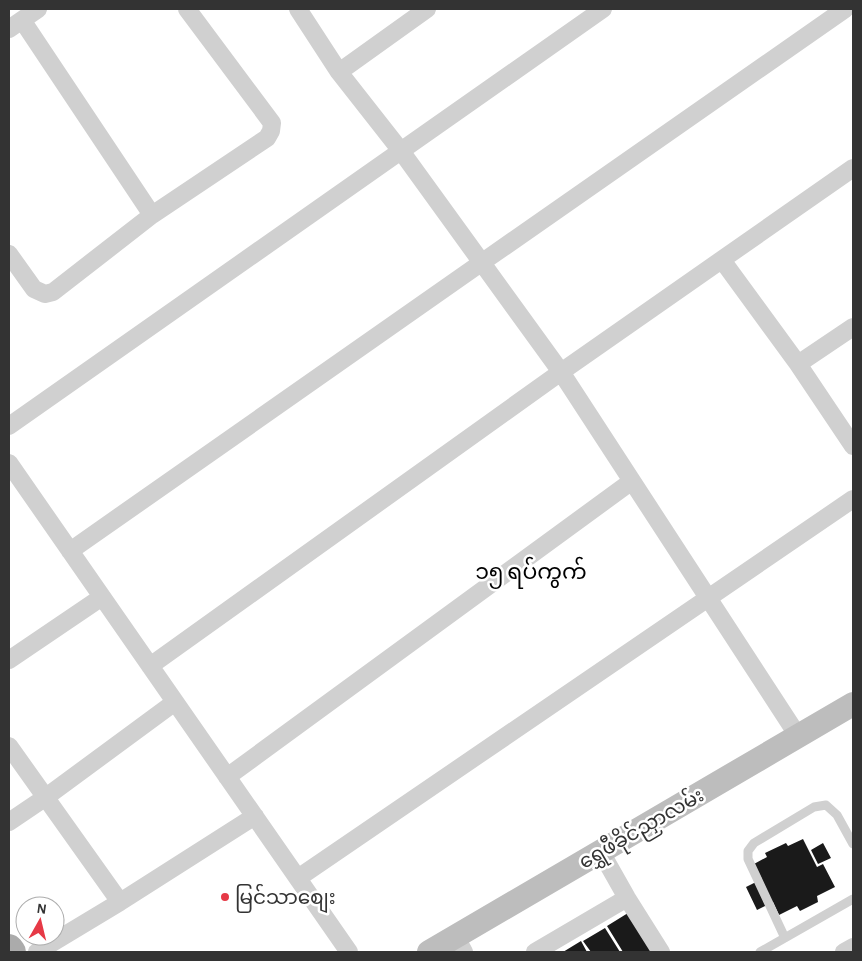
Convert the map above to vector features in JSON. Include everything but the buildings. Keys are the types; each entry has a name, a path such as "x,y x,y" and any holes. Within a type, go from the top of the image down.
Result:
{"main road":[{"path":"9,948 12,952"}],"street":[{"path":"38,9 15,25 152,215"},
{"path":"9,254 34,290 45,294 53,292 152,215 267,138 271,131 272,123 187,9"},
{"path":"298,9 339,72 401,151 561,372 798,736"},
{"path":"9,426 603,9"},
{"path":"70,551 845,9"},
{"path":"339,72 423,10"},
{"path":"150,666 561,372 853,168"},
{"path":"722,260 798,364 853,446"},
{"path":"798,364 853,327"},
{"path":"9,463 15,484 70,551 349,952"},
{"path":"228,777 632,482"},
{"path":"298,878 853,499"},
{"path":"9,660 102,597"},
{"path":"9,822 46,798 176,702"},
{"name":"ရွှေဖီခိုင်ညှာလမ်း","path":"429,952 460,945 601,852 853,704"},
{"path":"9,746 120,902"},
{"path":"37,952 120,902 255,816"},
{"path":"601,852 661,952"},
{"path":"534,952 627,898"},
{"path":"844,952 853,947"}],"lane":[{"path":"785,938 748,859 748,851 754,843 814,807 826,805 837,815 853,844"},
{"path":"760,952 853,899"}],"place":[{"name":"မြင်သာစျေး","path":"225,897"}],"district":[{"name":"၁၅ ရပ်ကွက်","path":"531,571"}]}
